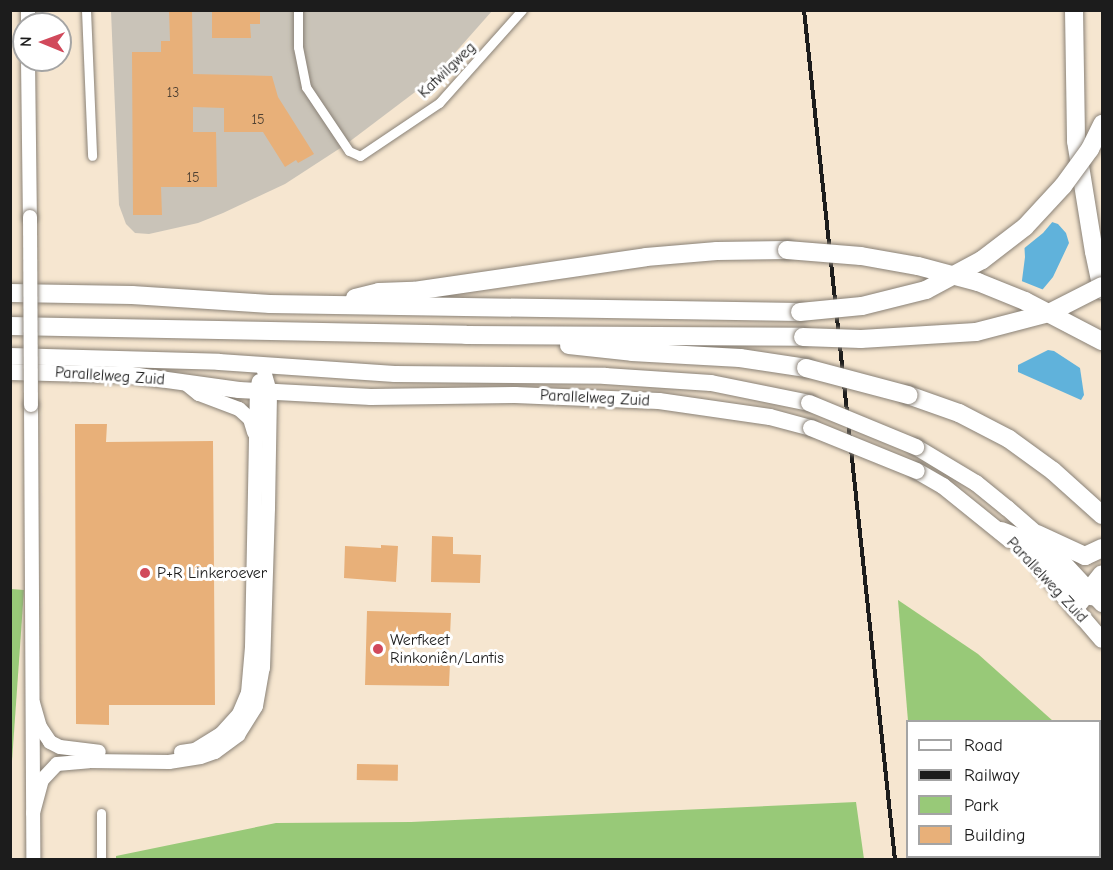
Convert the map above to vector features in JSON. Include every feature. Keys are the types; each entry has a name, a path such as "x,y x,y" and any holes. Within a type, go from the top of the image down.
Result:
{"highway":[{"path":"10,326 466,335 871,339 976,332 1049,313 1102,288 1076,141 1074,10"},
{"path":"10,293 132,295 270,304 800,312 862,306 926,290 982,260 1025,227 1063,186 1090,149 1102,124"},
{"path":"333,304 379,292 414,291 646,257 717,251 788,250 861,256 918,266 978,282 1025,301 1102,341"},
{"path":"466,335 632,352 740,358 806,369 908,395 959,413 1009,439 1053,471 1100,512"},
{"name":"Parallelweg Zuid","path":"10,356 219,362 263,367 395,374 605,376 711,383 809,403 916,447 976,483 1037,534 1092,598 1102,640"},
{"name":"Parallelweg Zuid","path":"10,372 131,375 263,391 399,398 515,395 659,401 760,415 811,428 917,471 943,486 1001,531"},
{"path":"1001,531 1020,538 1076,594 1092,598 1102,574"},
{"path":"1037,534 1085,556 1102,548"}],"main road":[{"path":"28,72 33,860"},
{"path":"33,813 42,780 57,764 72,761 186,760 215,752 238,735 247,724 256,706 263,668 263,367"},
{"path":"183,382 199,394 238,409 250,418 255,434"},
{"path":"33,703 40,727 50,742 76,751 182,752 208,743 227,728 243,704 250,677 255,434 263,391"}],"street":[{"path":"86,10 92,156"},
{"name":"Katwilgweg","path":"298,10 298,47 306,87 352,154 360,156 439,103 500,38 522,10"},
{"path":"101,813 101,860"}],"shaded area":[{"path":"111,11 492,11 431,80 345,145 285,184 223,213 198,223 149,234 135,233 126,224 119,205"}],"green space":[{"path":"11,589 24,590 10,790 10,603"},
{"path":"898,600 978,654 1052,720 908,720"},
{"path":"1101,772 1102,773 1102,859 923,859 1101,858"},
{"path":"856,802 864,859 116,859 116,856 276,823 411,822"}],"water":[{"path":"1046,220 1058,224 1066,233 1069,243 1053,277 1038,295 1021,288 1025,257 1024,240"},
{"path":"1048,350 1054,351 1080,368 1084,395 1081,400 1018,372 1018,365"}],"pier":[{"path":"1045,217 1054,220 1043,233 1022,250 1021,240"},
{"path":"1019,280 1046,291 1039,298 1018,290"}],"building":[{"path":"169,10 192,10 193,74 272,76 278,97 314,154 298,163 296,160 285,167 263,132 224,132 224,108 193,107 193,132 216,132 217,187 161,187 162,215 133,215 132,52 161,52 161,41 170,41"},
{"path":"212,10 260,10 260,24 250,24 251,38 212,38"},
{"path":"75,424 107,424 106,442 213,441 215,705 109,705 109,725 76,724"},
{"path":"432,536 453,537 453,554 481,555 480,583 431,582"},
{"path":"381,545 398,546 396,582 344,578 345,546 381,548"},
{"name":"Werfkeet Rinkoniên/Lantis","path":"367,611 451,613 450,636 390,635 389,662 450,663 449,686 365,685"},
{"path":"357,764 398,765 398,781 357,780"}],"railway":[{"path":"804,10 895,860"}],"place":[{"name":"P+R Linkeroever","path":"145,573"},
{"name":"Werfkeet Rinkoniên/Lantis","path":"378,649"}]}
